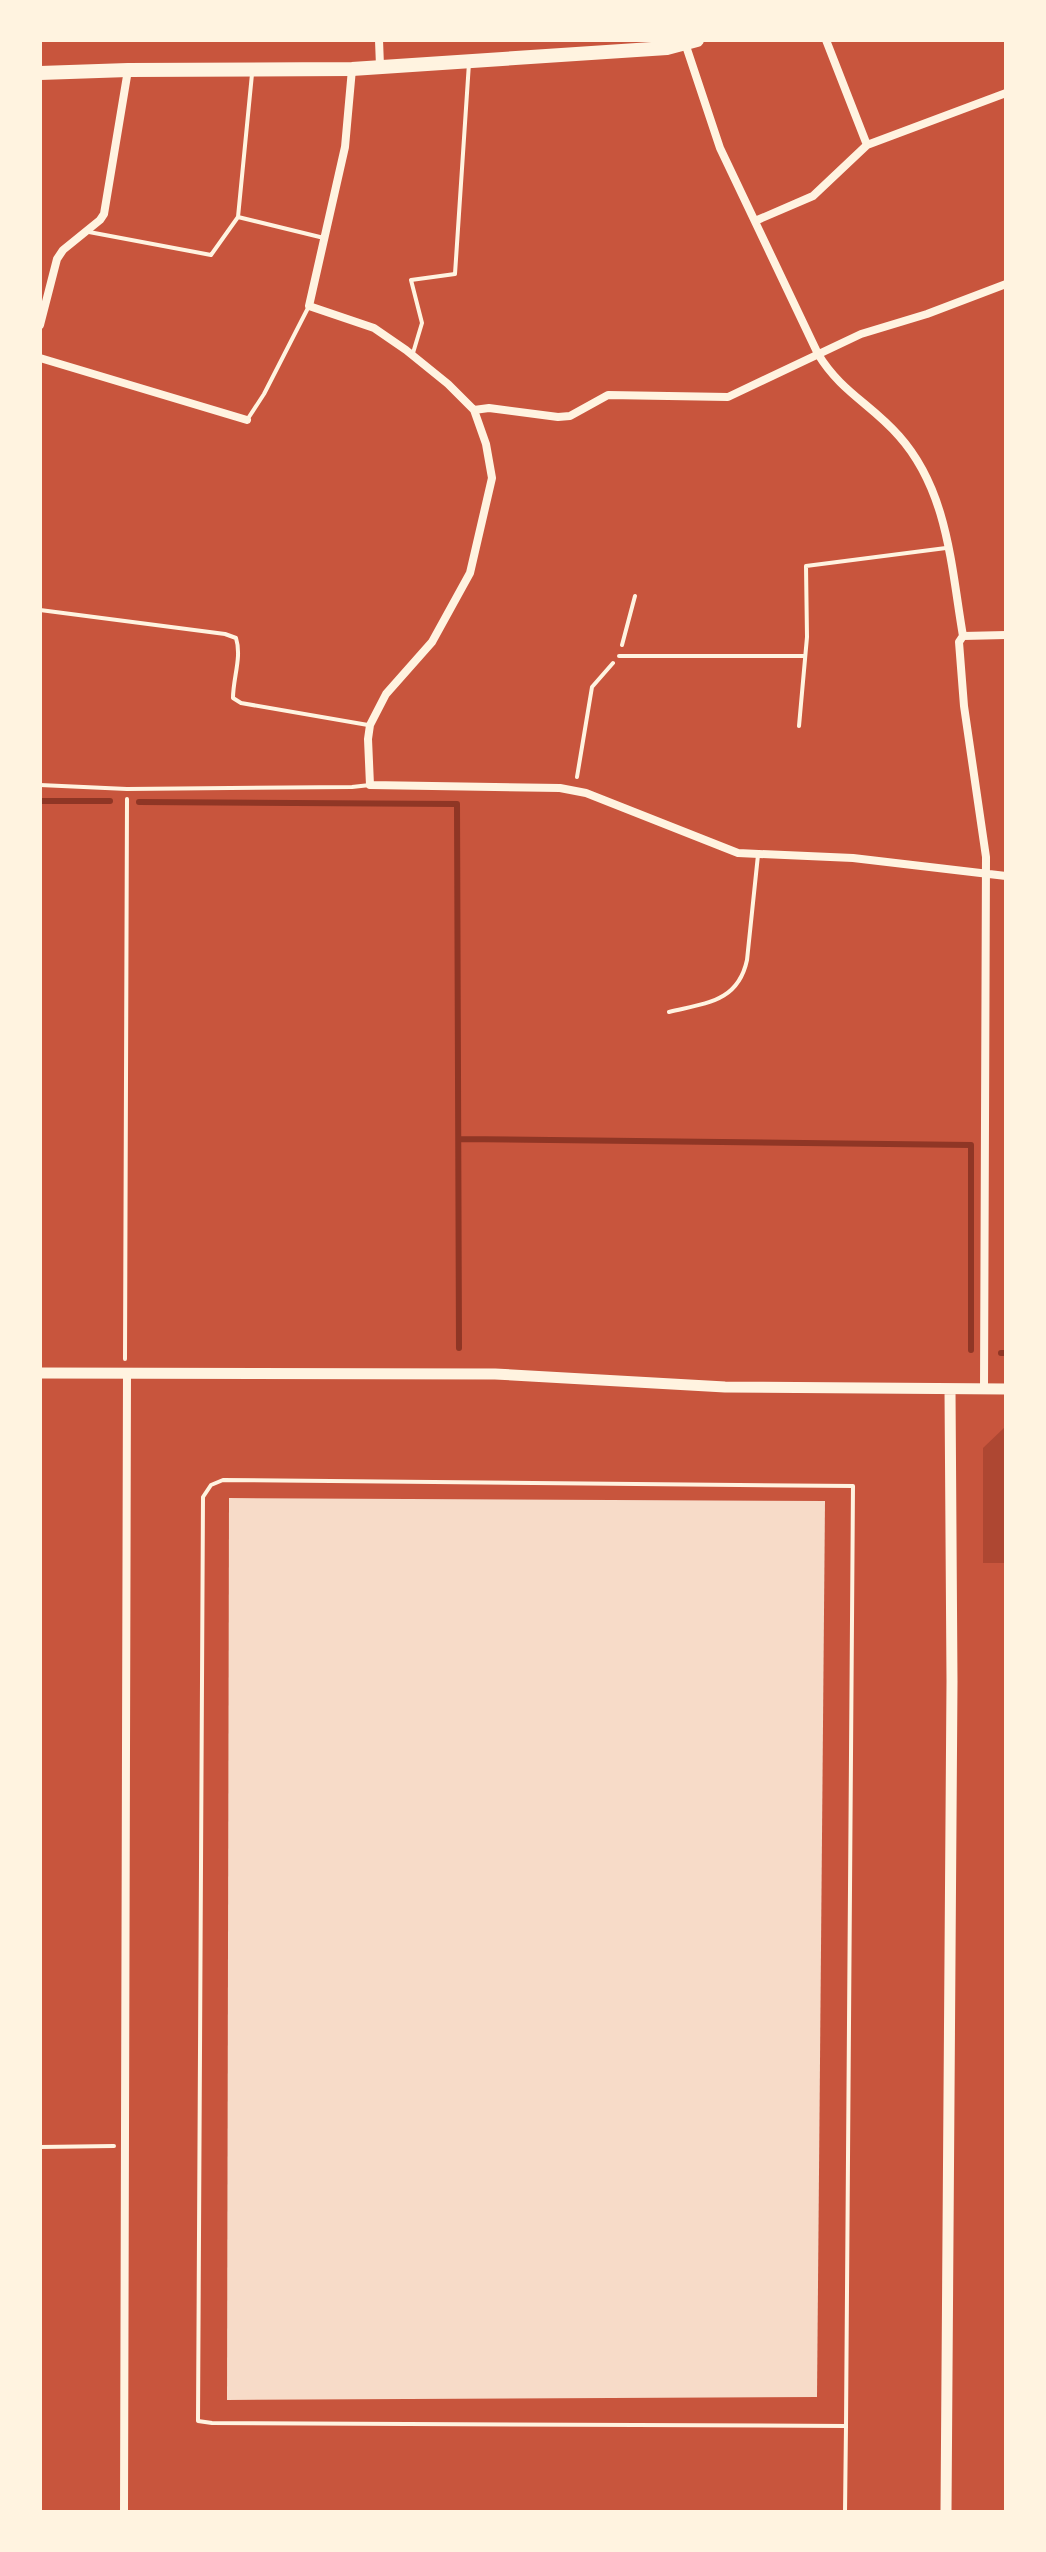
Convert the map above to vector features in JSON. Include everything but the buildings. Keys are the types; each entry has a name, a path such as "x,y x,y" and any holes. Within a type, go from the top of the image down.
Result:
{"main road":[{"path":"40,73 352,69 656,49 691,42"}],"street":[{"path":"379,40 380,66"},
{"path":"826,40 867,145"},
{"path":"691,42 720,148 818,354 836,380 886,423 916,459 936,498 950,548 963,636 959,642 964,706 983,826 986,874 984,1389"},
{"path":"352,69 345,147 309,306 374,328 448,384 474,410 483,434 492,478 470,573 432,642 386,694 370,725 370,785 560,788 586,793 738,853 853,858 1006,876"},
{"path":"40,325 57,259 104,214 128,70"},
{"path":"755,221 813,196 867,145 1006,93"},
{"path":"474,410 489,408 558,417 570,416 608,395 728,397 861,334 927,314 1006,284"},
{"path":"40,358 247,420"},
{"path":"963,636 1006,635"},
{"path":"40,1373 495,1374 725,1387 1006,1389"},
{"path":"124,2512 127,1373"},
{"path":"946,2512 952,1697 950,1389"}],"lane":[{"path":"412,355 422,323 411,280 455,274 469,60"},
{"path":"86,231 211,255 238,217 253,70"},
{"path":"238,217 324,238"},
{"path":"247,420 264,394 309,306"},
{"path":"799,726 805,656 806,566 950,548"},
{"path":"40,610 225,634 236,638 239,648 233,698 241,703 370,725"},
{"path":"619,656 805,656"},
{"path":"40,785 127,789 370,785"},
{"path":"669,1012 720,998 738,985 747,960 758,855"},
{"path":"845,2512 846,2426 853,1486 223,1480 211,1485 203,1497 198,2421 846,2426"}],"path":[{"path":"575,791 592,687 619,656 635,596"},
{"path":"127,789 127,1373"},
{"path":"40,2147 125,2146"}],"shaded area":[{"path":"1006,1426 1006,1563 983,1563 983,1448"}],"waterway":[{"path":"40,801 110,801"},
{"path":"139,802 457,804 459,1348"},
{"path":"459,1139 971,1145 971,1350"},
{"path":"1001,1353 1006,1353"}]}
